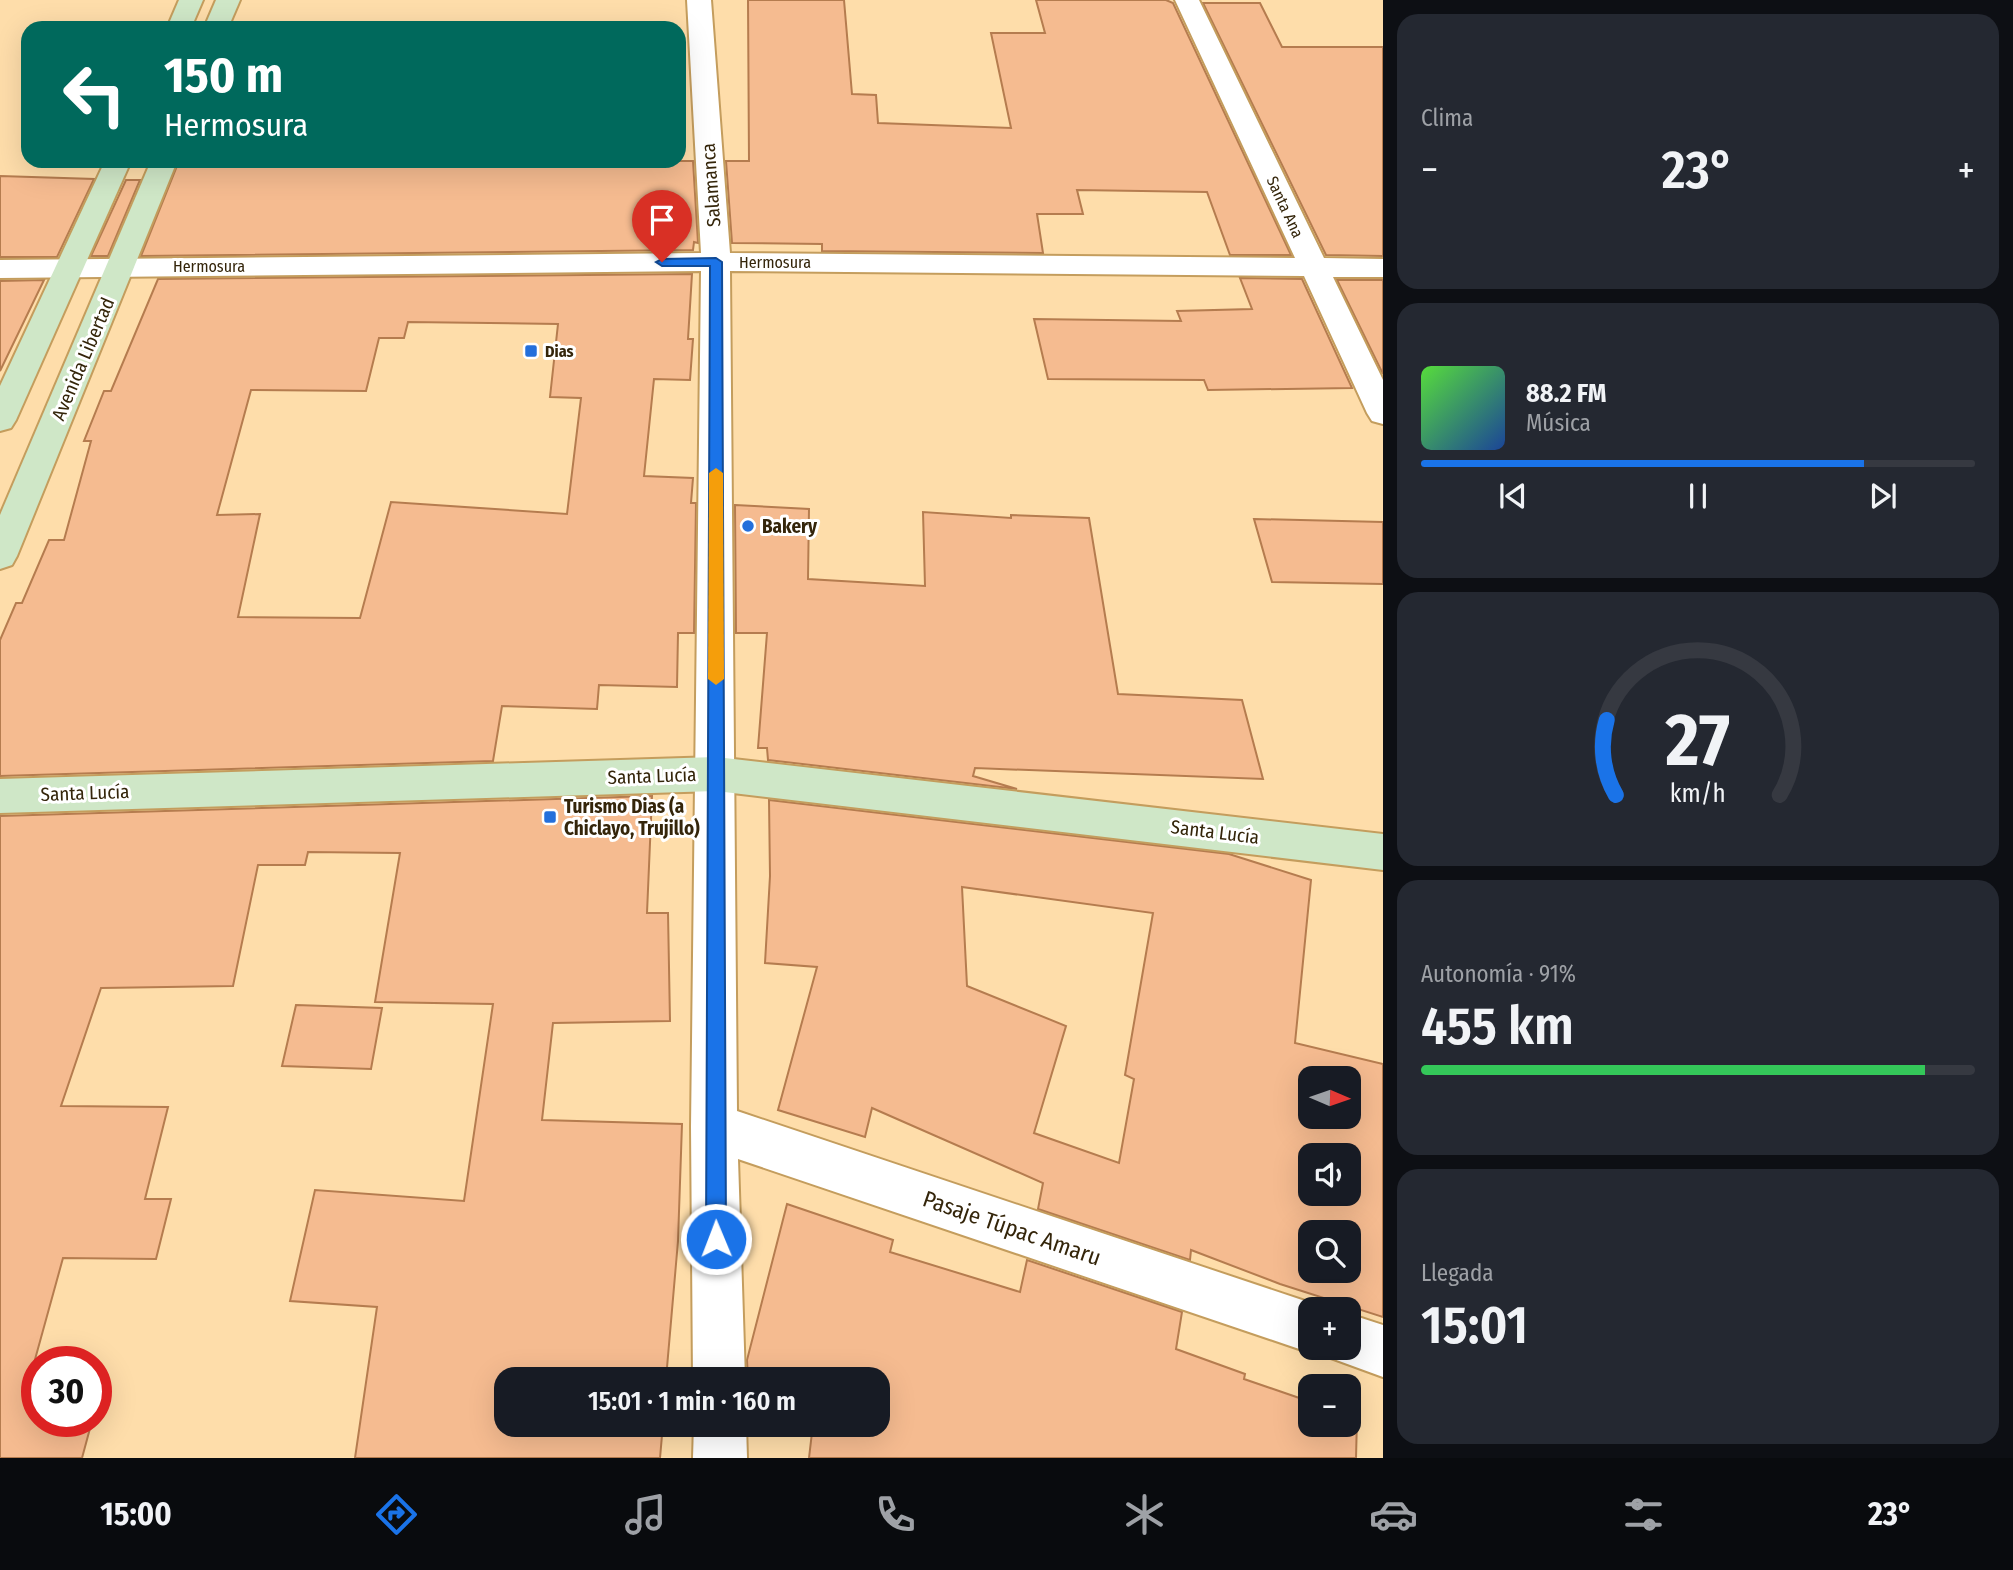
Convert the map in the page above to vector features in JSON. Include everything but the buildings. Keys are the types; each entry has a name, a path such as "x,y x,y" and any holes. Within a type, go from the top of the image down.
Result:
{"main road":[{"path":"182,21 191,0"},
{"path":"219,21 228,0"},
{"path":"0,420 115,168"},
{"name":"Avenida Libertad","path":"0,556 161,168"},
{"name":"Santa Lucía","path":"0,796 716,774 1383,852"}],"street":[{"name":"Salamanca","path":"699,0 716,262 714,1127 719,1367"},
{"name":"Santa Ana","path":"1188,0 1383,413"},
{"name":"Hermosura","path":"0,269 716,262 1383,268"},
{"name":"Pasaje Túpac Amaru","path":"714,1127 1298,1324"},
{"path":"1361,1344 1383,1351"},
{"path":"719,1437 720,1458"}],"slow traffic":[{"path":"716,473 716,679"}],"place":[{"name":"Dias","path":"531,351"},
{"name":"Bakery","path":"748,526"},
{"name":"Turismo Dias (a Chiclayo, Trujillo)","path":"550,817"}],"route":[{"path":"662,262 716,262 716,1239"}]}
